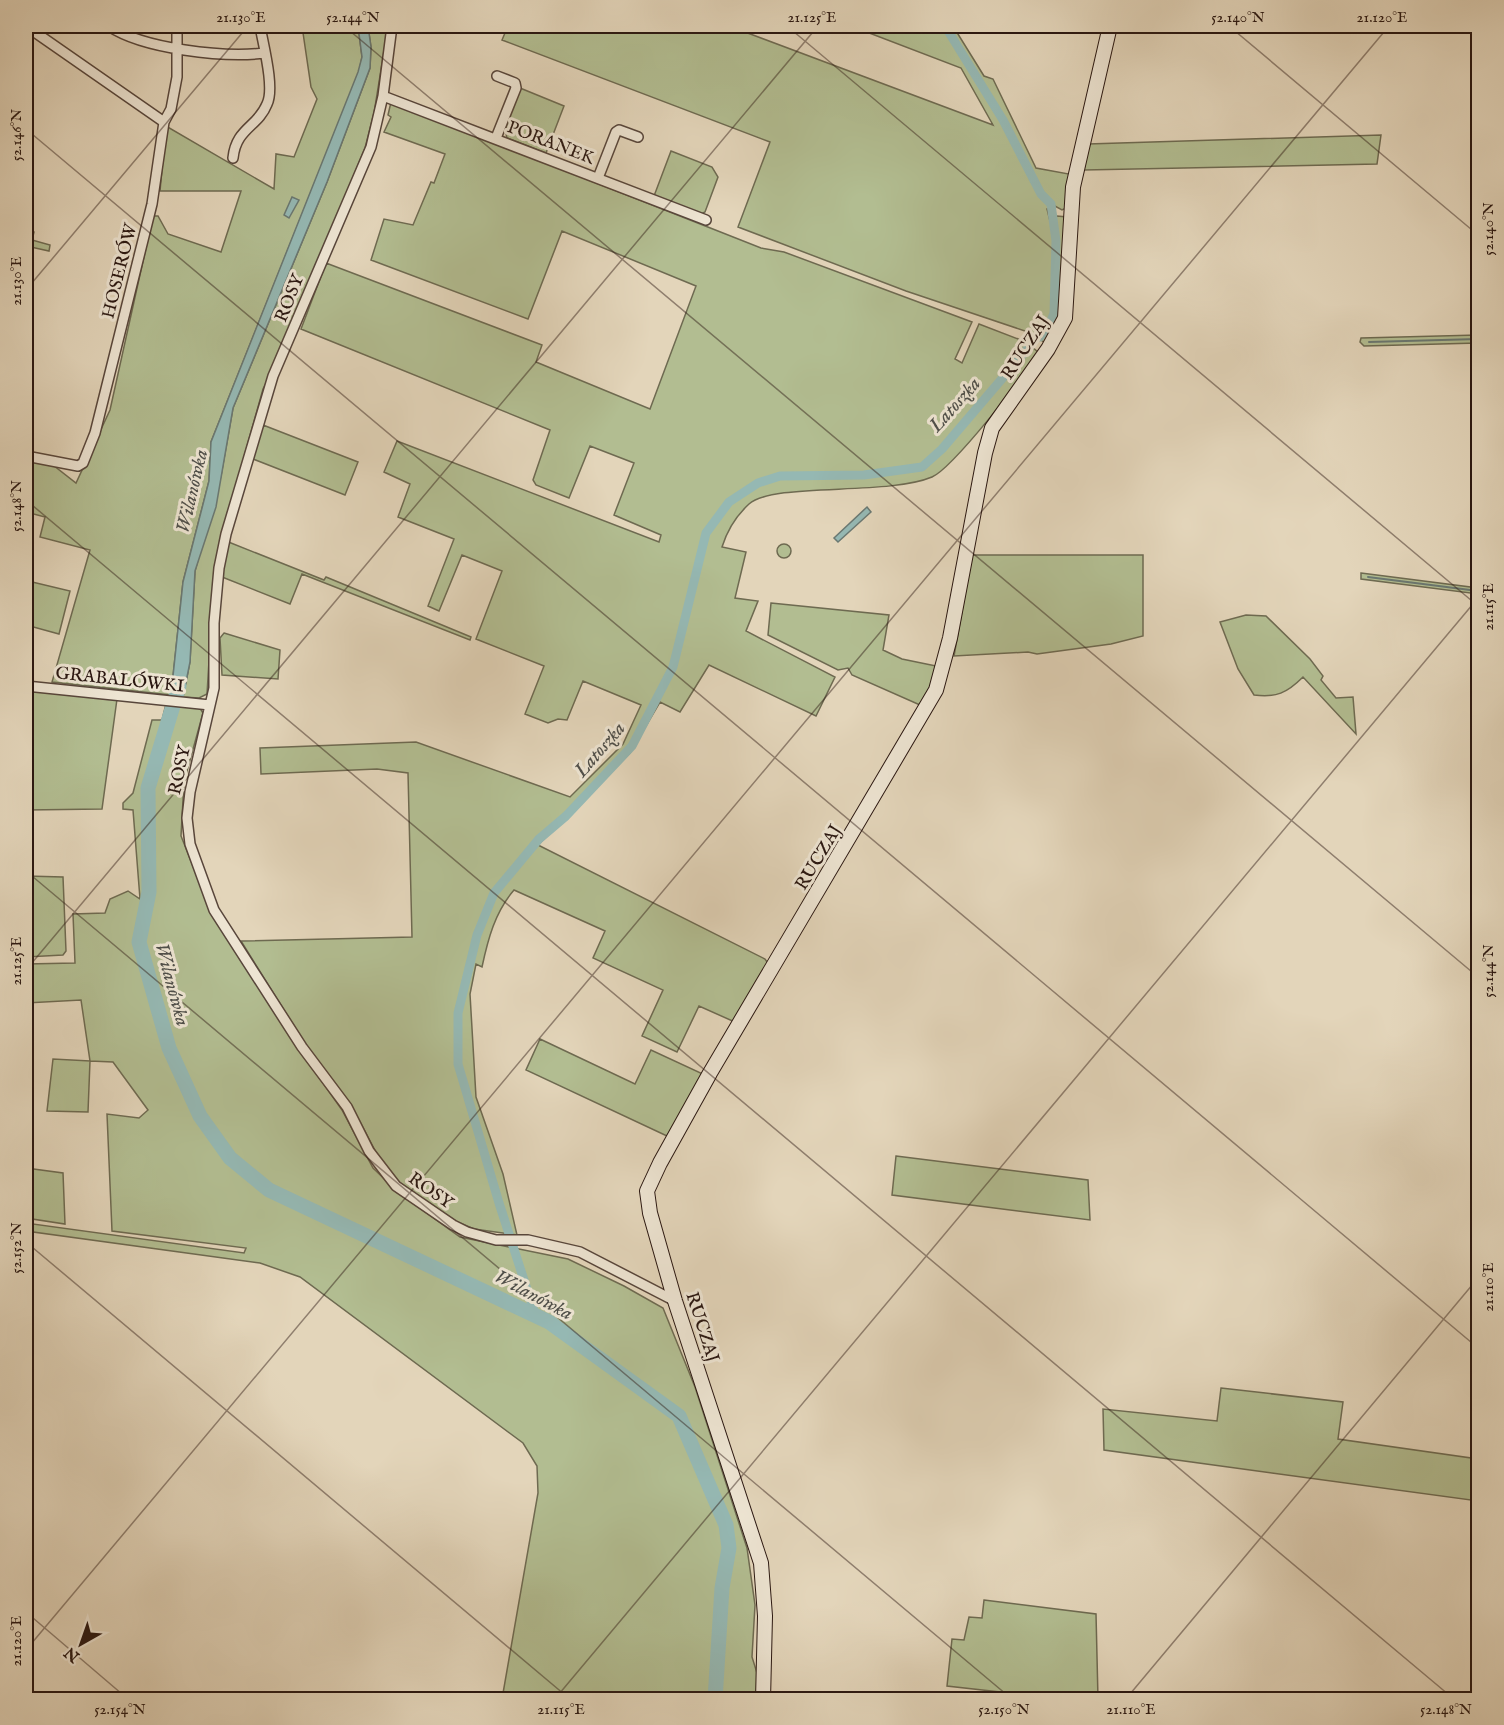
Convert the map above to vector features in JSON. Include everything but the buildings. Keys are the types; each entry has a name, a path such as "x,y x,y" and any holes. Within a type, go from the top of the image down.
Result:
{"street":[{"path":"26,26 164,122"},
{"path":"109,26 178,48 223,56 265,53"},
{"name":"HOSERÓW","path":"26,456 78,466 85,457 104,405 152,204 164,122 171,109 178,48 177,26"},
{"path":"233,158 240,134 263,112 269,101 260,26"},
{"name":"ROSY","path":"392,26 383,96 371,147 273,376 226,534 219,568 214,623 214,688 196,756 187,818 190,844 214,910 302,1047 346,1107 369,1151 396,1186 453,1225 496,1240 528,1240 580,1252 675,1301"},
{"name":"RUCZAJ","path":"763,1700 765,1616 761,1563 675,1301 650,1213 649,1184 710,1073 936,690 948,652 985,453 992,428 1048,349 1065,318 1073,187 1110,26"},
{"path":"496,138 516,88 515,83 497,76"},
{"name":"PORANEK","path":"383,96 706,220"},
{"path":"598,178 616,132 619,130 638,137"},
{"name":"GRABALÓWKI","path":"26,686 210,705"}],"green space":[{"path":"302,26 358,26 362,57 359,72 211,442 209,481 183,582 171,695 52,682 90,550 40,537 45,517 26,512 26,460 49,462 76,483 110,410 153,216 158,216 168,234 221,252 241,191 160,191 166,126 274,189 276,154 294,157 317,99 311,87"},
{"path":"368,26 388,26 374,113 365,148 278,360 263,389 222,536 212,611 207,694 199,698 183,697 190,662 195,571 221,476 233,408 327,182 370,68 371,47"},
{"path":"508,26 729,26 993,125 961,68 851,26 953,26 984,76 993,79 1036,168 1069,174 1068,207 1062,210 1055,206 1047,209 1050,221 1057,216 1067,217 1062,298 1053,329 1045,343 1031,333 906,291 738,227 770,142 502,40"},
{"path":"520,88 564,106 546,153 507,138 507,119"},
{"path":"391,102 761,248 784,252 972,322 955,359 962,363 979,324 1026,342 1039,353 1005,400 971,440 956,457 932,477 912,483 888,486 782,493 762,497 749,504 732,524 722,547 746,552 735,598 758,601 746,631 835,677 816,716 709,665 680,712 660,702 630,753 538,845 765,959 770,966 737,1023 699,1006 677,1052 642,1036 663,990 593,958 605,931 514,890 497,917 482,967 476,964 470,994 476,1097 503,1174 517,1235 474,1229 451,1219 398,1182 378,1156 351,1105 307,1047 241,941 412,937 408,773 377,769 261,774 260,748 416,742 570,797 623,744 641,705 583,681 567,720 558,719 548,723 525,714 544,666 476,639 502,571 462,555 439,611 428,606 454,539 398,517 410,484 384,472 397,441 659,542 661,535 614,515 634,463 590,446 569,498 536,485 533,480 550,430 301,329 326,263 542,345 536,362 650,409 696,286 562,231 528,319 371,260 384,219 413,225 431,182 434,183 445,154 384,132 391,117 388,115"},
{"path":"1381,135 1377,164 1084,170 1088,144"},
{"path":"671,151 712,167 718,177 705,212 701,214 654,196"},
{"path":"26,230 34,232 32,240 50,245 49,251 26,246"},
{"path":"1478,335 1478,343 1364,346 1360,342 1361,338"},
{"path":"263,425 358,462 345,495 253,459"},
{"path":"226,541 324,580 326,577 471,637 470,640 302,574 290,604 222,577"},
{"path":"781,544 787,544 791,551 787,558 781,558 777,554 777,548"},
{"path":"972,555 1143,555 1143,636 1111,644 1037,654 1028,652 954,656"},
{"path":"1361,573 1478,588 1478,594 1361,579"},
{"path":"28,581 70,591 59,634 26,625"},
{"path":"771,603 889,615 883,650 902,659 941,667 920,705 852,675 848,668 838,670 768,635"},
{"path":"1246,615 1266,616 1310,659 1323,676 1321,680 1336,698 1353,697 1356,734 1303,677 1281,693 1269,696 1254,695 1238,669 1220,622"},
{"path":"224,633 280,650 278,679 222,675 220,638"},
{"path":"26,688 117,699 102,809 26,810"},
{"path":"166,704 200,708 203,713 184,782 181,836 212,914 299,1049 342,1110 373,1168 399,1193 460,1237 568,1259 663,1308 695,1387 747,1548 755,1605 752,1657 757,1673 757,1699 502,1699 538,1493 537,1466 523,1443 300,1277 260,1263 26,1231 26,1223 244,1253 246,1248 112,1231 107,1114 139,1118 148,1110 113,1062 90,1061 81,1000 26,1003 26,964 75,963 73,914 105,913 110,899 128,891 140,899 133,810 123,809 123,803 133,793 152,720 162,720"},
{"path":"26,876 63,877 66,951 63,955 26,957"},
{"path":"540,1039 635,1084 651,1050 705,1075 667,1136 526,1070"},
{"path":"53,1059 90,1061 88,1112 47,1111"},
{"path":"896,1156 1088,1180 1090,1220 892,1195"},
{"path":"26,1168 63,1173 65,1224 26,1218"},
{"path":"1221,1388 1343,1402 1338,1439 1478,1459 1478,1501 1104,1450 1103,1409 1217,1421"},
{"path":"984,1600 1096,1614 1098,1699 1063,1699 947,1686 952,1639 964,1640 969,1617 982,1618"}],"water":[{"path":"358,26 368,26 371,47 370,68 327,182 233,408 216,507 195,571 190,662 183,697 171,695 183,582 209,481 211,442 358,72 362,57"},
{"path":"292,197 299,200 289,218 284,215"},
{"path":"867,507 871,512 838,542 834,538"}],"waterway":[{"name":"Latoszka","path":"945,26 1003,120 1041,194 1051,204 1056,241 1054,313 1049,326 1040,337"},
{"path":"1369,342 1478,339"},
{"name":"Latoszka","path":"535,1314 458,1064 458,1013 477,935 494,893 539,839 566,816 632,746 673,667 706,533 729,502 758,483 780,476 864,475 922,467 942,449 1030,346"},
{"path":"1368,577 1478,591"},
{"name":"Wilanówka","path":"179,686 148,788 149,892 139,942 169,1048 200,1116 230,1158 269,1190 549,1322 679,1416 726,1525 729,1548 722,1588 715,1700"}]}
